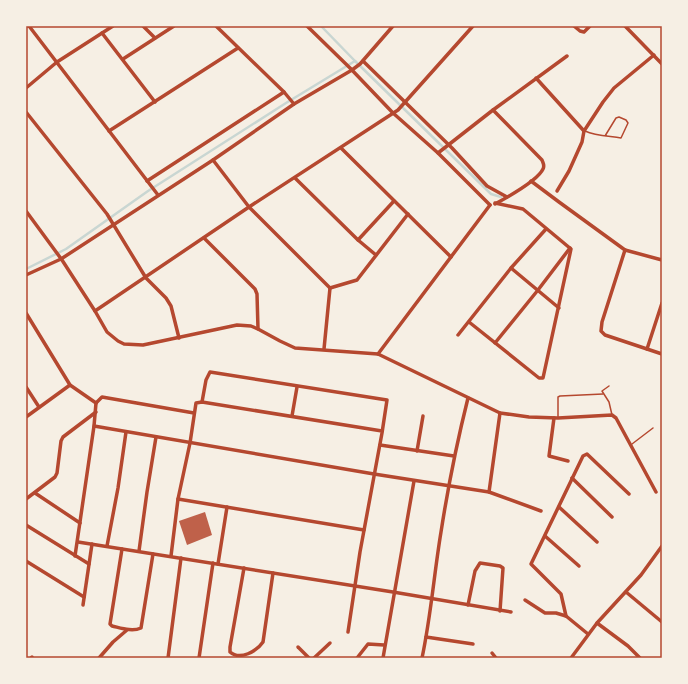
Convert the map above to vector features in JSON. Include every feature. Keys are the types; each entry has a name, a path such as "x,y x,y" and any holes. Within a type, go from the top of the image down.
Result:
{"street":[{"path":"29,26 158,195"},
{"path":"26,88 57,62 113,26"},
{"path":"143,26 155,38"},
{"path":"123,59 174,26"},
{"path":"216,26 284,92 293,103"},
{"path":"307,26 393,113 438,154 490,205"},
{"path":"26,275 158,195 213,160 293,103 360,64 393,26"},
{"path":"95,311 398,110 472,26"},
{"path":"574,26 582,32 589,28"},
{"path":"625,26 662,64"},
{"path":"102,33 155,102"},
{"path":"109,131 238,48"},
{"path":"557,191 569,171 582,142 584,131 614,88 654,55"},
{"path":"438,154 447,145 492,110 567,56"},
{"path":"360,64 447,145 487,186 507,197"},
{"path":"536,78 584,131"},
{"path":"148,182 284,92"},
{"path":"492,110 537,155 544,164 543,169 532,181 496,204"},
{"path":"26,112 107,214 146,278 166,298 171,306 179,338"},
{"path":"341,148 451,257"},
{"path":"213,160 249,208 330,288"},
{"path":"295,178 358,240 376,255"},
{"path":"532,181 625,250 662,260"},
{"path":"358,240 394,201"},
{"path":"378,354 490,205 496,204 523,209 571,249"},
{"path":"26,211 58,255 107,332 124,344 143,345 237,325 251,326 295,348 378,354 500,413 529,417 556,418 612,415 616,418 656,492"},
{"path":"330,288 356,280 408,214"},
{"path":"458,335 511,268 546,229"},
{"path":"204,238 255,289 258,294 258,329"},
{"path":"495,343 571,249"},
{"path":"469,322 539,378 543,378 571,249"},
{"path":"625,250 602,322 601,331 605,335 662,354"},
{"path":"511,268 559,308"},
{"path":"324,349 330,288"},
{"path":"647,349 662,305"},
{"path":"27,315 70,385 96,403"},
{"path":"202,402 206,380 210,372 297,387 387,400 348,632"},
{"path":"26,417 70,385"},
{"path":"26,387 28,393 39,407"},
{"path":"292,416 297,387"},
{"path":"96,403 102,398 194,413"},
{"path":"422,658 454,456 468,398"},
{"path":"170,556 178,499 190,443 195,403 202,402 382,431"},
{"path":"75,556 96,412 96,403"},
{"path":"26,499 55,477 63,437 96,412"},
{"path":"489,492 500,413"},
{"path":"418,451 423,416"},
{"path":"556,418 549,456 568,461"},
{"path":"94,426 414,481 489,492 542,511"},
{"path":"107,546 118,488 126,432"},
{"path":"139,551 156,437"},
{"path":"380,445 454,456"},
{"path":"566,616 561,594 531,564 583,456 587,454 629,494"},
{"path":"572,478 612,516"},
{"path":"383,658 393,592 414,481"},
{"path":"35,493 80,523"},
{"path":"178,499 364,530"},
{"path":"559,506 597,542"},
{"path":"218,564 227,507"},
{"path":"26,525 89,564"},
{"path":"544,536 578,566"},
{"path":"78,542 511,612"},
{"path":"83,605 92,544"},
{"path":"571,658 596,623 641,575 662,546"},
{"path":"122,549 110,624 112,626 127,630 141,628 153,554"},
{"path":"167,658 181,558"},
{"path":"26,561 84,597"},
{"path":"199,658 213,563"},
{"path":"468,605 475,571 480,563 500,566 503,568 504,572 500,610"},
{"path":"244,568 230,647 230,652 233,655 242,655 253,652 263,642 273,573"},
{"path":"626,592 662,622"},
{"path":"525,600 545,613 556,613 566,616 588,634"},
{"path":"596,623 628,646 640,658"},
{"path":"99,658 113,642 127,630"},
{"path":"426,637 473,644"},
{"path":"314,658 330,642"},
{"path":"357,658 368,644 384,645"},
{"path":"298,647 309,658"},
{"path":"492,653 496,658"}],"lane":[{"path":"584,131 590,134 605,136 621,138 628,123 626,120 619,117 616,118 605,136"},
{"path":"603,394 603,390 609,386"},
{"path":"603,394 609,402 612,415"},
{"path":"556,418 558,397 603,394"},
{"path":"630,445 653,428"}],"building":[{"path":"205,512 212,535 187,545 179,521"}],"waterway":[{"path":"321,26 491,194 501,197"},
{"path":"26,269 66,249 148,191 355,61"}]}
